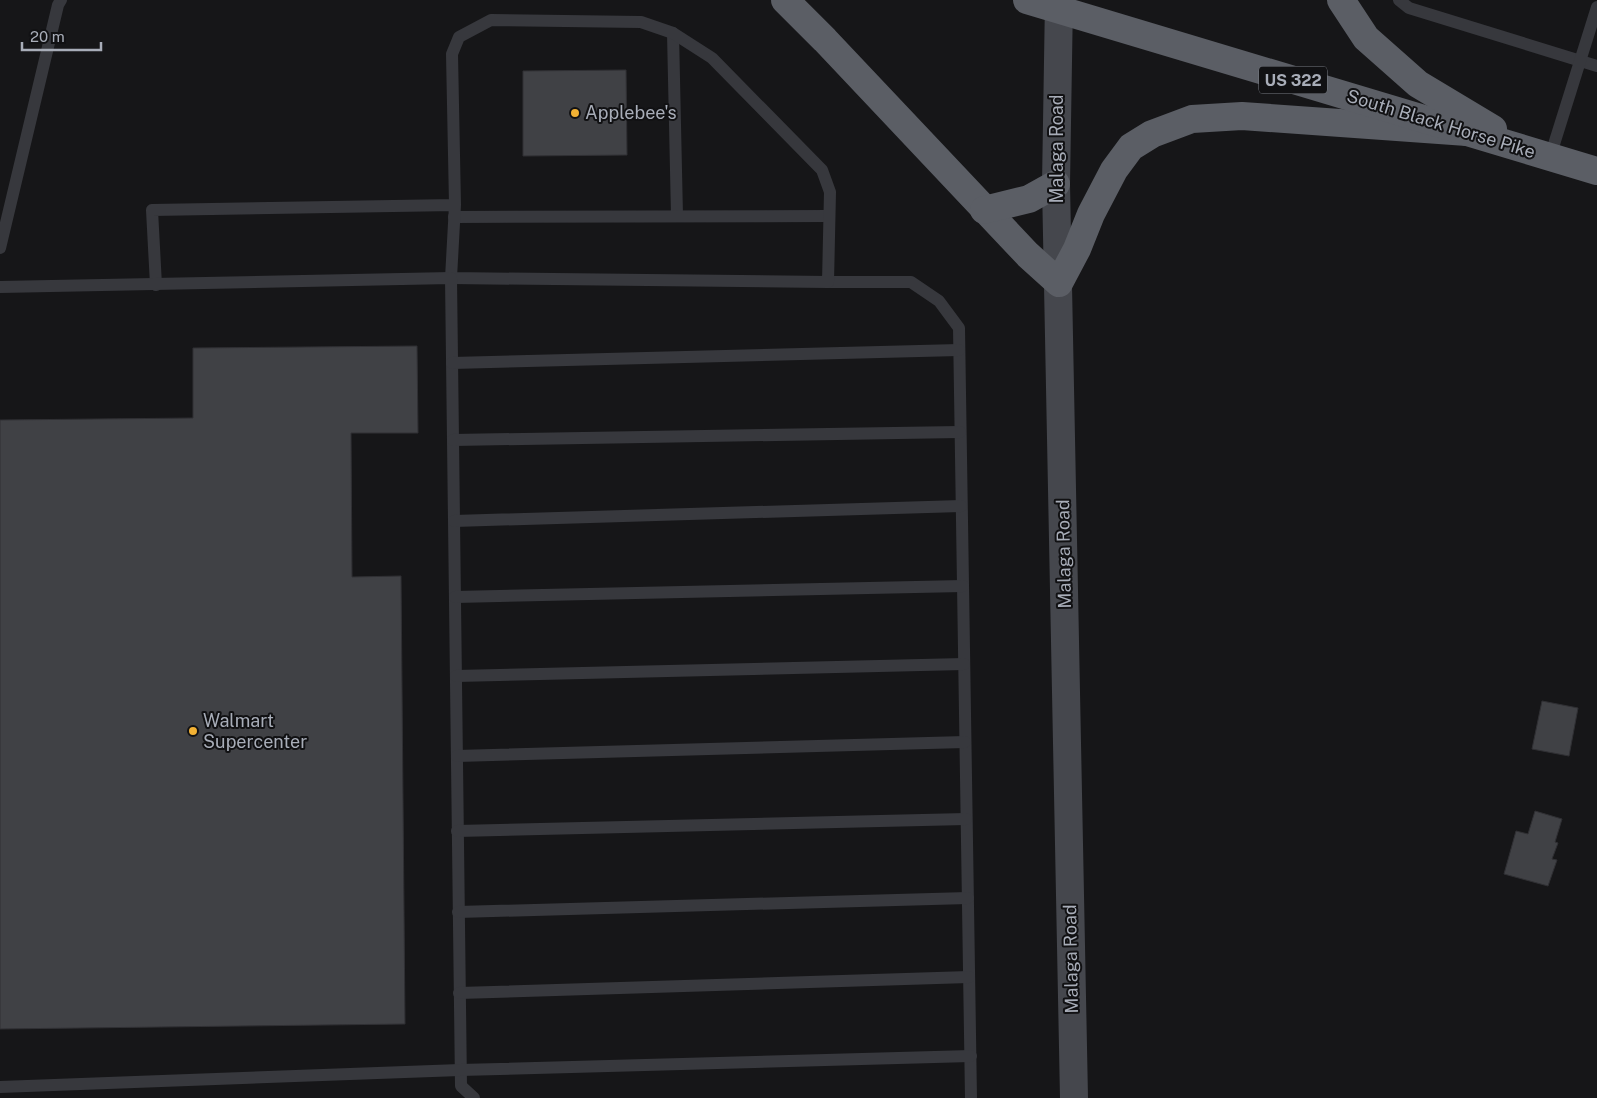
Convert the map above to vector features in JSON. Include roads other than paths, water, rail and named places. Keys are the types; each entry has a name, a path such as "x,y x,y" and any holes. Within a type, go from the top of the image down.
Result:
{"highway":[{"path":"785,0 832,47 1028,256 1059,284 1114,170 1131,147 1152,134 1192,119 1242,116 1468,132"},
{"name":"South Black Horse Pike","path":"1027,0 1059,5 1597,171"},
{"path":"1341,0 1366,38 1418,84 1538,153"},
{"path":"984,210 1028,199 1056,184"}],"main road":[{"name":"Malaga Road","path":"1059,5 1056,184 1074,1098"}],"lane":[{"path":"0,248 58,5 61,0"},
{"path":"1399,0 1409,8 1597,66"},
{"path":"1538,153 1580,61 1597,7"},
{"path":"474,1098 460,1086 451,278 454,211 452,54 459,37 491,20 641,22 673,33 712,58 822,170 830,192 828,282"},
{"path":"673,33 677,216"},
{"path":"156,285 152,210 454,211 677,216 829,216"},
{"path":"0,288 451,278 911,282 939,301 958,328 959,350 971,1098"},
{"path":"452,363 959,350"},
{"path":"453,440 960,432"},
{"path":"454,521 961,506"},
{"path":"455,597 962,586"},
{"path":"456,676 964,664"},
{"path":"457,756 965,742"},
{"path":"457,831 966,819"},
{"path":"458,912 968,898"},
{"path":"459,993 969,976"},
{"path":"0,1087 460,1070 970,1056"}],"place":[{"name":"Applebee's","path":"575,113"},
{"name":"Walmart Supercenter","path":"193,731"}]}
